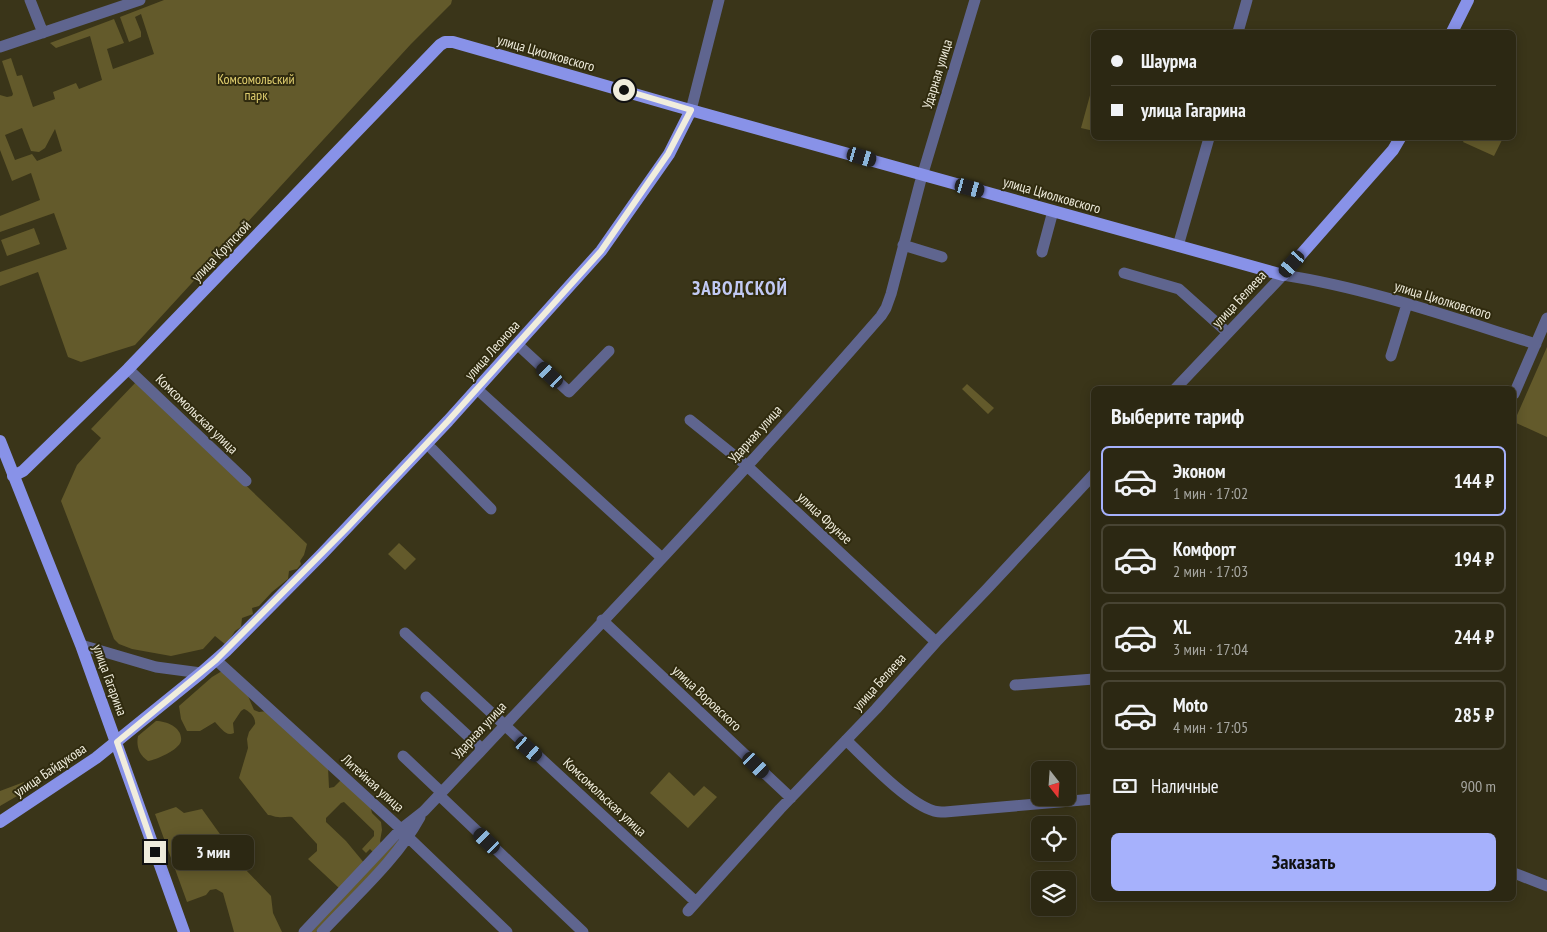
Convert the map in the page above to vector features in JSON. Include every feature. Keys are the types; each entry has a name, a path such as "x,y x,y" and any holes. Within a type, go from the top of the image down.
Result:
{"main road":[{"path":"1453,30 1468,0"},
{"name":"улица Циолковского","path":"445,42 453,42 1283,275"},
{"name":"улица Крупской","path":"13,476 24,471 128,369 440,45 445,42"},
{"name":"улица Леонова","path":"117,742 208,667 346,529 518,344 601,251 668,154 691,110"},
{"name":"улица Беляева","path":"1283,275 1393,150 1399,140"},
{"name":"улица Гагарина","path":"0,442 81,645 184,932"},
{"name":"улица Байдукова","path":"0,822 117,742"}],"street":[{"path":"30,0 43,33"},
{"path":"0,48 140,0"},
{"name":"улица Леонова","path":"691,110 719,0"},
{"name":"Ударная улица","path":"304,932 405,834 504,725 662,558 838,366 881,316 891,294 923,174 975,0"},
{"path":"1239,30 1247,0"},
{"path":"1178,246 1208,140"},
{"path":"1042,252 1053,211"},
{"path":"903,245 942,257"},
{"path":"1124,274 1179,289 1228,333"},
{"name":"улица Циолковского","path":"1283,275 1309,279 1407,304 1536,344"},
{"name":"улица Беляева","path":"1178,386 1283,275"},
{"path":"1391,356 1407,304"},
{"path":"1516,389 1547,318"},
{"path":"518,344 569,392 609,351"},
{"name":"Комсомольская улица","path":"128,369 246,482"},
{"path":"477,389 662,558"},
{"name":"улица Фрунзе","path":"690,420 746,466 936,642"},
{"path":"432,449 492,509"},
{"name":"улица Беляева","path":"688,911 1091,477"},
{"name":"улица Воровского","path":"602,620 791,798"},
{"name":"Комсомольская улица","path":"405,633 696,902"},
{"path":"81,645 156,668 208,667"},
{"name":"Литейная улица","path":"208,667 405,834 507,932"},
{"path":"1015,685 1091,679"},
{"path":"426,697 482,749"},
{"path":"846,740 913,800 934,811 945,812 1091,799"},
{"path":"403,756 582,932"},
{"name":"Ударная улица","path":"322,932 383,869 405,834"},
{"path":"1516,874 1547,886"}],"green space":[{"name":"Комсомольский парк","path":"164,0 452,0 451,4 411,44 135,345 81,362 68,357 38,272 0,286 0,272 67,249 54,213 0,232 0,216 40,200 31,173 12,181 0,150 0,95 7,97 13,94 2,61 11,58 17,76 22,75 33,107 55,99 53,92 76,83 79,89 102,80 90,36 56,48 50,43 114,19 124,43 107,49 113,69 154,54 141,14 135,17 141,37 129,42 120,17","holes":["22,128 31,151 39,152 45,148 55,129 62,151 37,161 32,154 15,160 5,135"]},
{"path":"1091,92 1091,130 1081,128"},
{"path":"1464,140 1502,140 1494,156 1463,142"},
{"path":"34,228 40,244 7,256 1,240"},
{"path":"1547,347 1547,437 1516,423 1516,417"},
{"path":"137,381 307,544 300,561 301,564 297,569 289,571 288,579 259,606 252,608 253,614 242,618 241,627 235,631 226,645 215,636 203,649 171,656 132,649 119,644 114,639 61,501 77,465 101,438 91,429"},
{"path":"967,384 994,408 988,414 962,389"},
{"path":"399,543 416,559 405,570 388,554"},
{"path":"222,671 248,696 254,710 259,712 267,711 328,767 329,788 334,787 342,779 370,805 372,813 381,822 380,841 383,848 376,855 370,849 366,853 362,849 374,836 374,831 344,802 326,818 326,822 346,841 365,864 339,888 308,859 317,851 317,844 292,817 268,815 239,778 248,748 247,739 249,732 255,724 252,715 244,709 241,711 233,723 234,733 231,734 224,731 215,722 200,731 187,731 181,719 179,706 212,677"},
{"path":"156,721 165,722 177,729 181,736 181,741 172,751 148,761 139,750 138,736"},
{"path":"669,772 694,796 704,786 717,797 688,828 650,793"},
{"path":"24,782 24,792 0,806 0,791"},
{"path":"176,807 184,813 202,809 245,869 271,896 273,913 282,932 234,932 223,893 216,889 210,890 206,895 187,902 155,814"},
{"path":"398,840 398,845 316,932 309,932"}],"district":[{"name":"ЗАВОДСКОЙ","path":"740,288"}],"route":[{"path":"155,852 117,742 216,660 308,568 448,421 601,251 668,154 691,110 624,90"}]}
